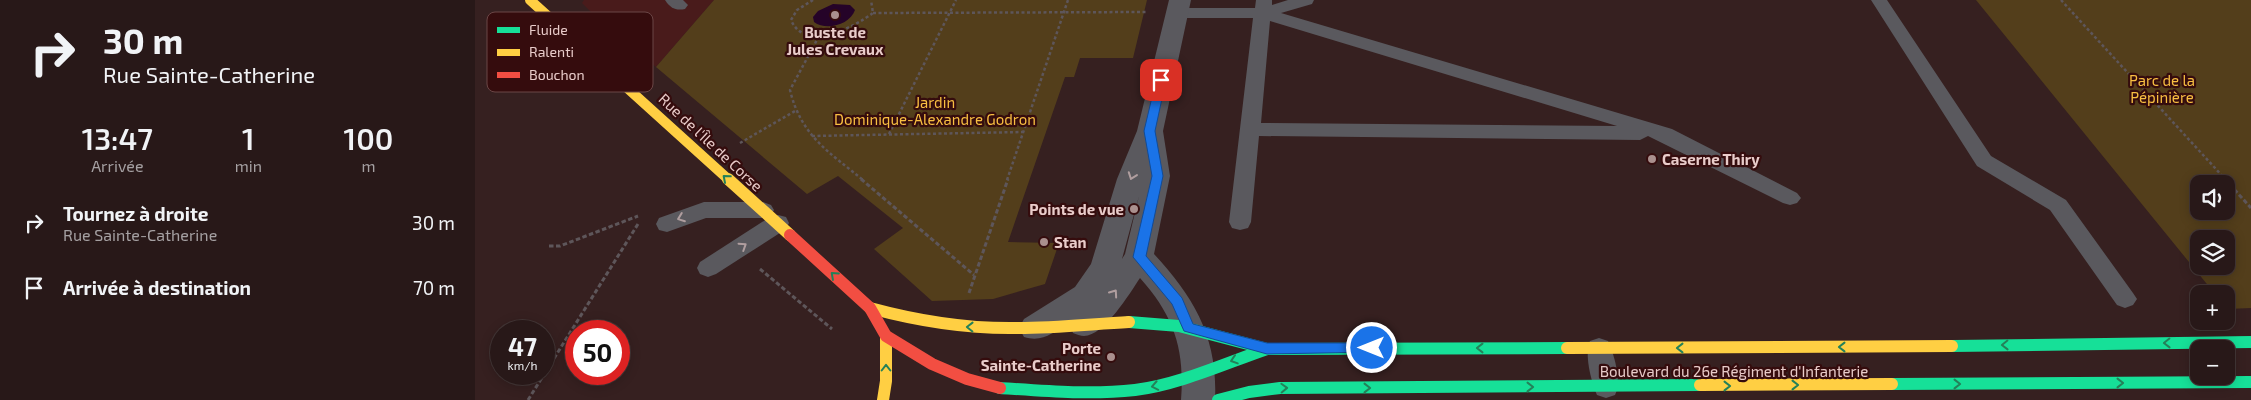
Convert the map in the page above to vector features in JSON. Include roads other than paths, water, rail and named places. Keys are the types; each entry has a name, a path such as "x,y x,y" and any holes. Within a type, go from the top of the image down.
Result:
{"main road":[{"name":"Rue de l'Île de Corse","path":"530,0 544,12"},
{"name":"Rue de l'Île de Corse","path":"636,92 870,308 886,336 932,364 974,381 1007,390"},
{"name":"Rue de l'Île de Corse","path":"870,308 905,319 958,326 1035,328 1084,324"},
{"path":"1084,324 1149,322 1189,327"},
{"name":"Boulevard du 26e Régiment d'Infanterie","path":"1189,327 1267,349 1884,347 2251,342"},
{"path":"883,400 886,381 886,336"},
{"name":"Boulevard du 26e Régiment d'Infanterie","path":"1007,390 1109,392 1164,384 1199,386 1267,349"},
{"name":"Boulevard du 26e Régiment d'Infanterie","path":"1218,400 1249,392 1280,388 1606,387 1748,393 2251,382"},
{"path":"1007,390 1023,400"}],"street":[{"path":"1035,328 1069,308 1086,295 1097,282 1105,267 1130,179 1150,131 1178,6"},
{"path":"1084,324 1107,302 1139,257 1157,176 1150,131"},
{"path":"1139,257 1178,302 1199,355 1199,386"}],"lane":[{"path":"1178,6 1263,6 1306,0"},
{"path":"1879,0 1984,161 2058,205 2125,299"},
{"path":"1240,222 1263,6"},
{"path":"1263,6 1665,134 1790,198"},
{"path":"1250,129 1665,134"},
{"path":"667,224 704,210 770,216"},
{"path":"708,268 770,216"},
{"path":"1599,348 1606,387"}],"place":[{"name":"Buste de Jules Crevaux","path":"835,15"},
{"name":"Caserne Thiry","path":"1652,159"},
{"name":"Points de vue","path":"1134,209"},
{"name":"Stan","path":"1044,242"},
{"name":"Porte Sainte-Catherine","path":"1111,357"}],"park label":[{"name":"Parc de la Pépinière","path":"2162,88"},
{"name":"Jardin Dominique-Alexandre Godron","path":"935,110"}]}
